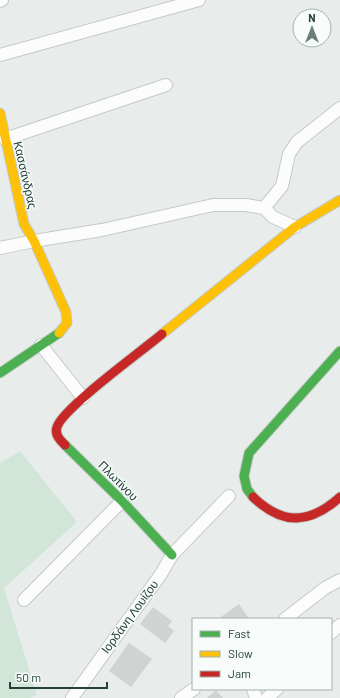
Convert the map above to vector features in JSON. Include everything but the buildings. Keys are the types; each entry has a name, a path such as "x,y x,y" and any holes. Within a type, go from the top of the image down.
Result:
{"street":[{"path":"0,55 199,0"},
{"path":"5,139 166,85"},
{"path":"264,208 282,186 289,154 297,142 340,108"},
{"name":"Κασσάνδρας","path":"0,113 24,224 34,241 66,312 67,323 60,332 41,345"},
{"path":"0,373 41,345 83,398 295,226 340,200"},
{"path":"0,248 102,230 213,205 246,205 264,208 272,217 295,226"},
{"path":"340,351 249,453 244,466 244,480 252,496 267,510 292,517 309,517 324,511 340,497"},
{"name":"Πλωτίνου","path":"83,398 60,421 56,429 58,438 122,501 172,555"},
{"name":"Ιορδάνη Λουίζου","path":"72,698 161,574 172,555 229,496"},
{"path":"24,600 122,501"},
{"path":"286,618 325,588 340,580"},
{"path":"332,632 340,625"},
{"path":"181,698 193,690"},
{"path":"267,698 275,690"}],"green space":[{"path":"20,451 77,522 4,588 37,695 31,698 0,698 0,463"}],"traffic: fast":[{"path":"0,373 59,333"},
{"path":"253,497 247,489 244,476 249,453 340,351"},
{"path":"65,445 122,501 172,555"}],"traffic: slow":[{"path":"0,113 24,224 34,241 66,312 67,323 59,333"},
{"path":"162,334 295,227 340,200"}],"traffic: jam":[{"path":"65,445 58,438 56,433 57,427 62,418 104,380 162,334"},
{"path":"253,497 275,513 286,517 296,518 307,517 318,512 329,506 340,497"}]}
